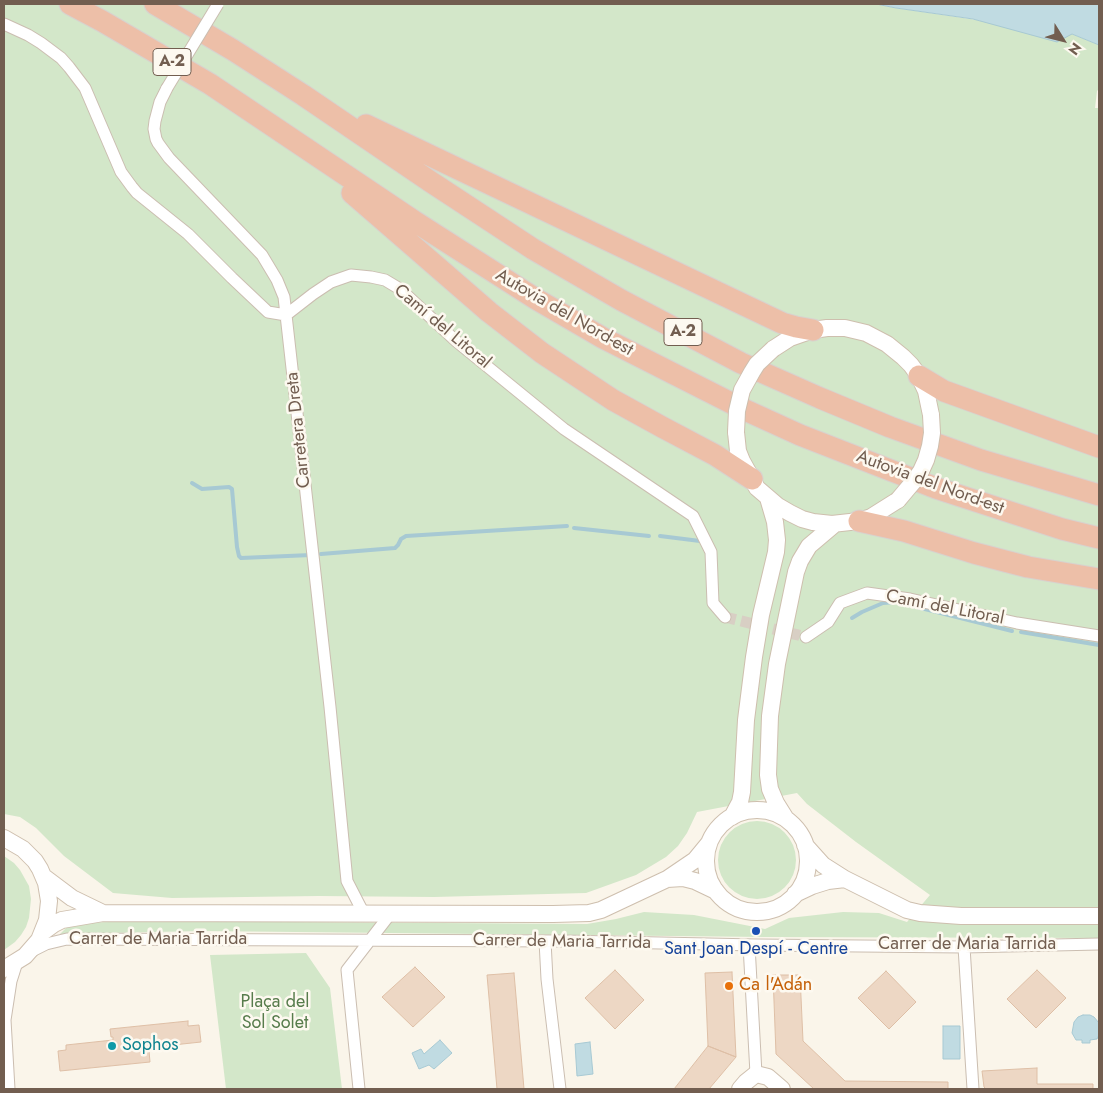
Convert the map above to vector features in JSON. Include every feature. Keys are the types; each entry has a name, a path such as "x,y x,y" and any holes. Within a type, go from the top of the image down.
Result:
{"highway":[{"name":"Autovia del Nord-est","path":"70,4 210,84 414,221 536,299 603,338 743,409 800,435 936,488 1062,529 1099,538"},
{"name":"A-2","path":"155,4 233,50 303,95 533,249 621,300 741,363 890,427 981,460 1099,495"},
{"path":"303,95 782,323 813,330"},
{"path":"272,125 489,312 536,348 613,400 715,454 752,479"},
{"path":"919,376 944,391 1099,447"},
{"path":"859,521 1028,567 1099,579"}],"main road":[{"path":"845,328 866,333 887,344 911,365 926,391 931,415 932,433 926,460 921,471 898,500 872,517 859,521 835,524 822,523 802,519 790,514 757,488 746,471 738,451 736,432 737,411 742,390 752,372 772,349 790,338 813,330 845,328"},
{"path":"732,817 740,802 742,792 746,720 754,657 761,615 777,546 776,522 768,498"},
{"path":"795,894 801,886 807,871 808,861 805,845 798,830 786,819 770,790 768,775 770,716 777,664 796,572 809,546 835,524"},
{"path":"786,819 773,813 759,810 745,812 732,817 719,828 710,843 707,853 707,868 709,878 722,898 734,906 758,912 780,906 795,894 812,886 828,881 845,879"},
{"path":"4,838 16,844 35,861 44,877 48,895 49,908 43,932 34,947 16,961"},
{"name":"Carrer de Maria Tarrida","path":"43,932 62,920 103,913 589,913 601,910 667,879 695,860 710,843"},
{"name":"Carrer de Maria Tarrida","path":"805,845 816,860 823,865 845,879 907,910 920,913 961,916 1099,916"},
{"path":"44,877 72,898 103,913"},
{"name":"Carrer de Maria Tarrida","path":"667,879 683,878 695,881 716,891"},
{"path":"740,1089 756,1074 768,1077 782,1089"}],"street":[{"name":"Carretera Dreta","path":"218,4 160,102 154,129 158,144 169,158 262,255 277,280 284,297 329,698 347,881 364,914"},
{"path":"4,24 41,43 61,58 78,77 91,100 122,172 132,188 188,234 268,312 286,316"},
{"name":"Camí del Litoral","path":"286,316 331,282 350,275 384,280 400,289 456,341 564,429 693,516 711,552 713,603 724,617"},
{"name":"Camí del Litoral","path":"806,637 828,622 840,603 867,593 910,599 1017,623 1099,636"},
{"path":"359,1089 347,970 391,913"},
{"name":"Carrer de Maria Tarrida","path":"16,961 46,944 66,939 545,941 964,947 1099,944"},
{"path":"545,941 547,979 560,1089"},
{"path":"749,945 756,1074"},
{"path":"964,947 973,1089"},
{"path":"9,1089 5,1019 16,961"}],"green space":[{"path":"4,4 876,4 1072,34 1099,45 1099,89 1097,91 1095,108 1099,108 1099,938 765,937 202,931 60,934 71,923 146,921 587,924 644,912 694,915 765,929 789,918 843,912 879,913 907,922 930,895 856,842 807,804 797,793 697,812 687,833 678,846 666,857 636,875 586,893 434,897 172,898 113,893 64,856 36,828 20,817 4,814"},
{"path":"757,821 772,824 789,838 793,845 796,860 793,875 779,892 772,896 757,899 742,896 725,882 721,875 718,860 721,845 735,828 742,824"},
{"path":"4,856 20,870 29,886 31,899 26,927 15,942 4,950"},
{"name":"Plaça del Sol Solet","path":"306,953 330,988 342,1089 226,1089 210,955"}],"water":[{"path":"876,4 1099,4 1099,45 1072,34 1057,42 973,19"},
{"path":"1083,1015 1094,1017 1099,1023 1099,1035 1097,1039 1090,1040 1090,1043 1082,1043 1082,1040 1076,1040 1072,1033 1074,1022"},
{"path":"943,1026 960,1026 960,1059 943,1059"},
{"path":"440,1040 452,1053 434,1069 429,1065 419,1069 412,1053 421,1049 424,1054"},
{"path":"590,1042 593,1074 577,1076 575,1044"}],"building":[{"path":"415,967 445,997 413,1027 382,997"},
{"path":"615,970 644,1000 615,1029 585,998"},
{"path":"1037,970 1066,998 1036,1028 1007,999"},
{"path":"886,971 916,1002 889,1029 858,998"},
{"path":"732,972 736,1057 708,1046 705,973"},
{"path":"514,973 524,1089 497,1089 487,975"},
{"path":"773,975 800,975 803,1041 845,1081 948,1082 948,1089 814,1089 776,1054"},
{"name":"Sophos","path":"188,1021 188,1026 199,1025 201,1042 145,1048 145,1051 149,1051 150,1062 60,1071 58,1051 66,1050 66,1045 113,1040 110,1029"},
{"path":"708,1046 736,1057 709,1089 674,1089"},
{"path":"1037,1068 1037,1084 1093,1084 1093,1089 986,1089 984,1087 982,1071"}],"waterway":[{"path":"192,483 202,489 229,487 232,489 237,547 241,558 311,555"},
{"path":"321,554 395,548 401,539 406,536 567,526"},
{"path":"574,528 649,536"},
{"path":"660,536 700,541"},
{"path":"852,618 883,603 896,602"},
{"path":"905,604 1012,631"},
{"path":"1021,632 1099,645"}],"tunnel":[{"path":"725,617 806,637"}],"place":[{"name":"Sant Joan Despí - Centre","path":"756,931"},
{"name":"Ca l'Adán","path":"729,986"},
{"name":"Sophos","path":"112,1046"}]}
